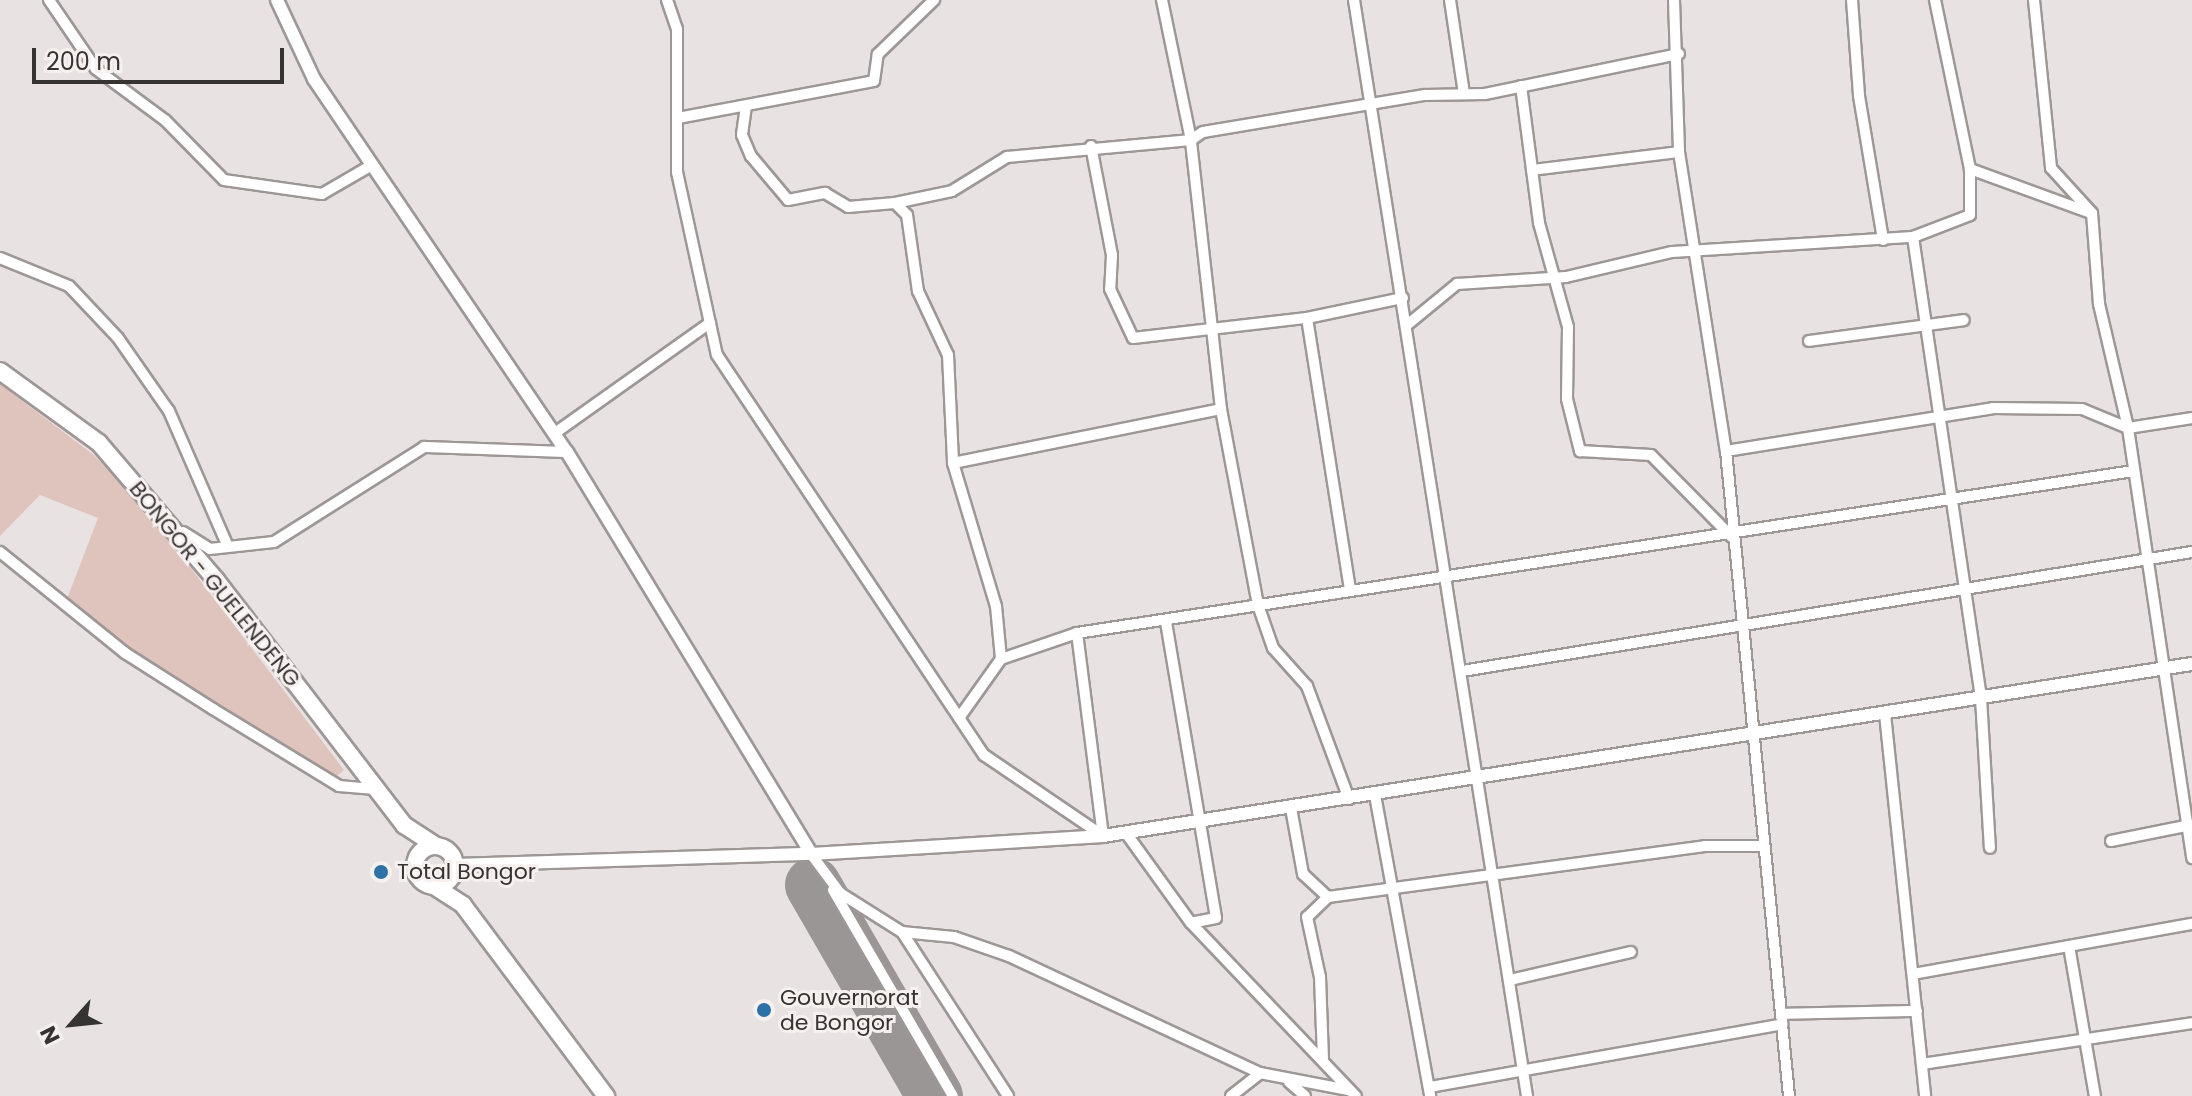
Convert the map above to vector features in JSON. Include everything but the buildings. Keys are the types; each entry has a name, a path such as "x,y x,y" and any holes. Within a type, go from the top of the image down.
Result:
{"highway":[{"name":"BONGOR - GUELENDENG","path":"0,371 93,438 154,504 404,825 436,846"},
{"name":"BONGOR - GUELENDENG","path":"404,825 415,864"},
{"path":"463,905 449,852 436,846 422,851 415,864 421,881 463,905 606,1096"},
{"path":"434,886 454,870"}],"street":[{"path":"49,0 96,69 165,120 224,180 322,194 372,165"},
{"path":"277,0 314,79 567,452 811,854 953,1096"},
{"path":"667,0 677,29 677,172 717,355 984,755 1103,836"},
{"path":"678,118 874,81 878,54 934,0"},
{"path":"1162,0 1191,140 1221,409 1258,605 1273,648 1307,686 1349,799"},
{"path":"1354,0 1448,576 1527,1096"},
{"path":"1450,0 1464,94"},
{"path":"1674,0 1679,54 1679,152 1697,250 1726,451 1789,1096"},
{"path":"1852,0 1859,96 1883,240"},
{"path":"1407,325 1457,284 1551,278 1697,250 1913,237 1970,215 1970,169 1935,0"},
{"path":"2034,0 2051,168 2092,213 2099,304 2128,428 2145,559 2192,858"},
{"path":"746,106 742,135 751,156 788,200 825,193 848,207 895,203 952,191 1007,157 1091,146 1191,140 1203,132 1521,86 1679,54"},
{"path":"1521,86 1551,278 1568,327 1567,399 1580,451 1651,455 1732,537"},
{"path":"1091,146 1112,255 1110,289 1127,332 1133,338 1307,318 1403,298"},
{"path":"1532,170 1679,152"},
{"path":"1970,169 2092,213"},
{"path":"895,203 907,215 918,291 948,355 953,463 996,606 1001,659"},
{"path":"1913,237 1981,698 1990,848"},
{"path":"0,258 69,286 118,338 169,411 228,547"},
{"path":"1307,318 1350,591"},
{"path":"1809,341 1964,320"},
{"path":"555,433 710,323"},
{"path":"1726,451 1993,408 2082,409 2128,428 2192,418"},
{"path":"953,463 1221,409"},
{"path":"154,504 187,536 210,549 274,542 424,447 520,445 567,452"},
{"path":"959,718 1001,659 1077,633 1166,622 1448,576 1732,537 1953,497 2133,471"},
{"path":"0,552 125,653 213,709 339,786 375,789"},
{"path":"1462,671 2192,552"},
{"path":"1166,622 1216,918 1191,923"},
{"path":"1077,633 1103,836"},
{"path":"454,870 811,854 1103,836 1478,780 2192,664"},
{"path":"1885,714 1925,1096"},
{"path":"1375,795 1430,1092 1782,1019 1917,1011"},
{"path":"1291,808 1303,874 1328,897"},
{"path":"2111,841 2189,825"},
{"path":"1126,833 1191,923 1323,1058 1352,1093"},
{"path":"1323,1058 1320,977 1307,917 1328,897 1705,846 1763,846"},
{"path":"811,854 840,893 902,932 1008,1096"},
{"path":"1913,974 2192,924"},
{"path":"902,932 954,937 1009,956 1260,1073 1289,1082 1352,1093"},
{"path":"2069,946 2095,1096"},
{"path":"1510,980 1631,952"},
{"path":"1922,1064 2088,1042 2192,1023"},
{"path":"1231,1096 1260,1073"},
{"path":"1289,1082 1305,1096"}],"shaded area":[{"path":"0,384 94,455 146,509 344,770 337,776 186,689 65,604 98,518 40,495 0,536"}],"runway":[{"path":"813,885 935,1096"}],"place":[{"name":"Total Bongor","path":"381,872"},
{"name":"Gouvernorat de Bongor","path":"764,1010"}]}
